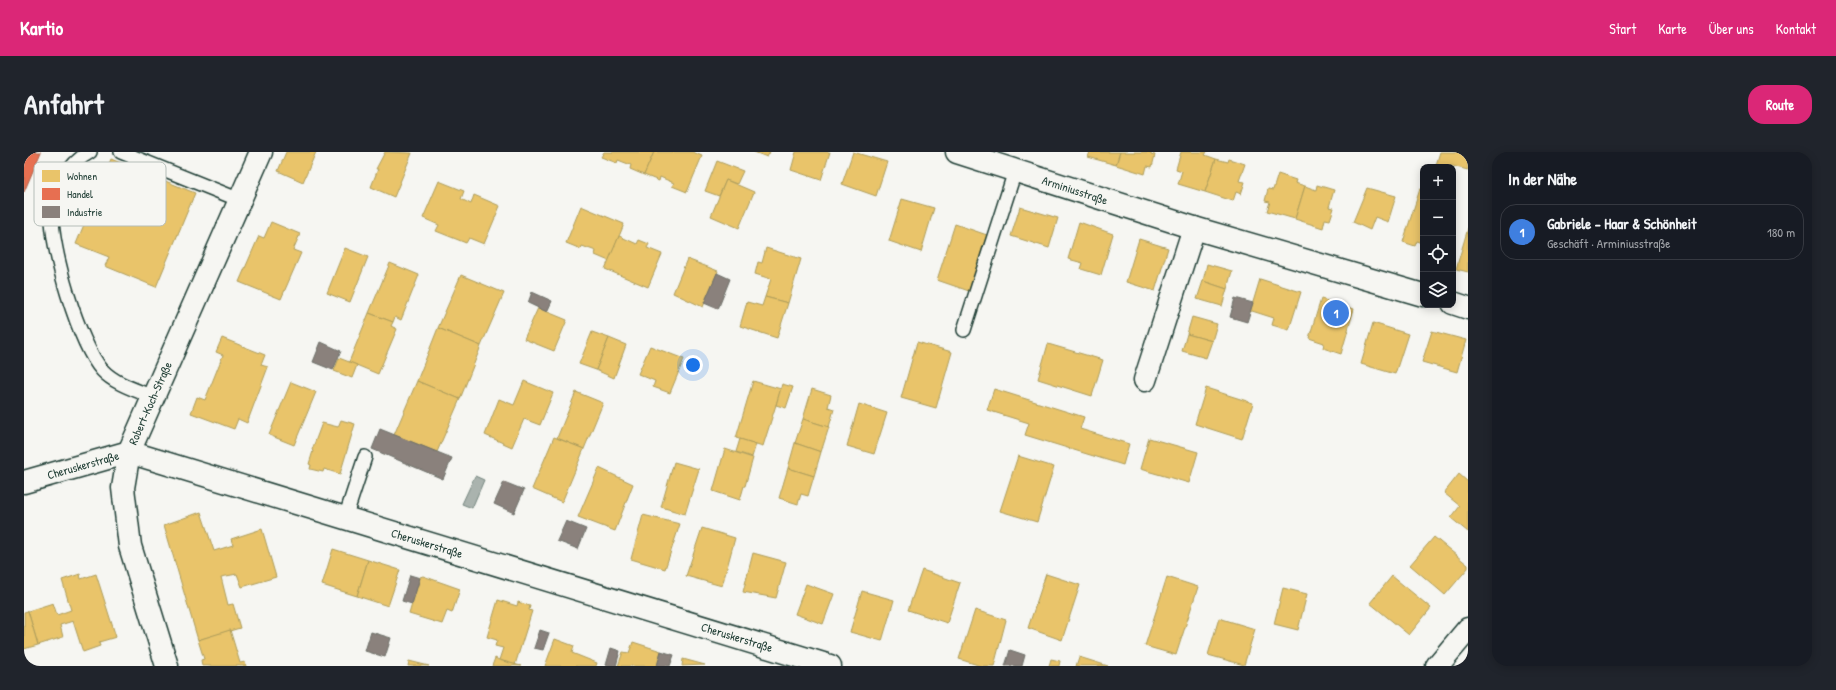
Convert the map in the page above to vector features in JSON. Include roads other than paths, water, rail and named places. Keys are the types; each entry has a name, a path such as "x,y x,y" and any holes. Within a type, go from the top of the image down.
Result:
{"street":[{"name":"Robert-Koch-Straße","path":"167,666 130,546 123,488 129,452 261,152"},
{"name":"Arminiusstraße","path":"957,152 1194,228 1420,293"},
{"path":"1145,380 1194,228"},
{"path":"1456,304 1468,308"},
{"name":"Cheruskerstraße","path":"24,482 129,452 830,666"},
{"path":"1437,666 1468,629"}],"lane":[{"path":"76,162 90,152"},
{"path":"121,152 146,162"},
{"path":"166,170 240,200"},
{"path":"964,330 1015,170"},
{"path":"53,226 57,258 76,316 96,364 113,379 153,397"},
{"path":"345,518 365,457"}],"place":[{"name":"Gabriele - Haar & Schönheit","path":"1336,313"}]}
